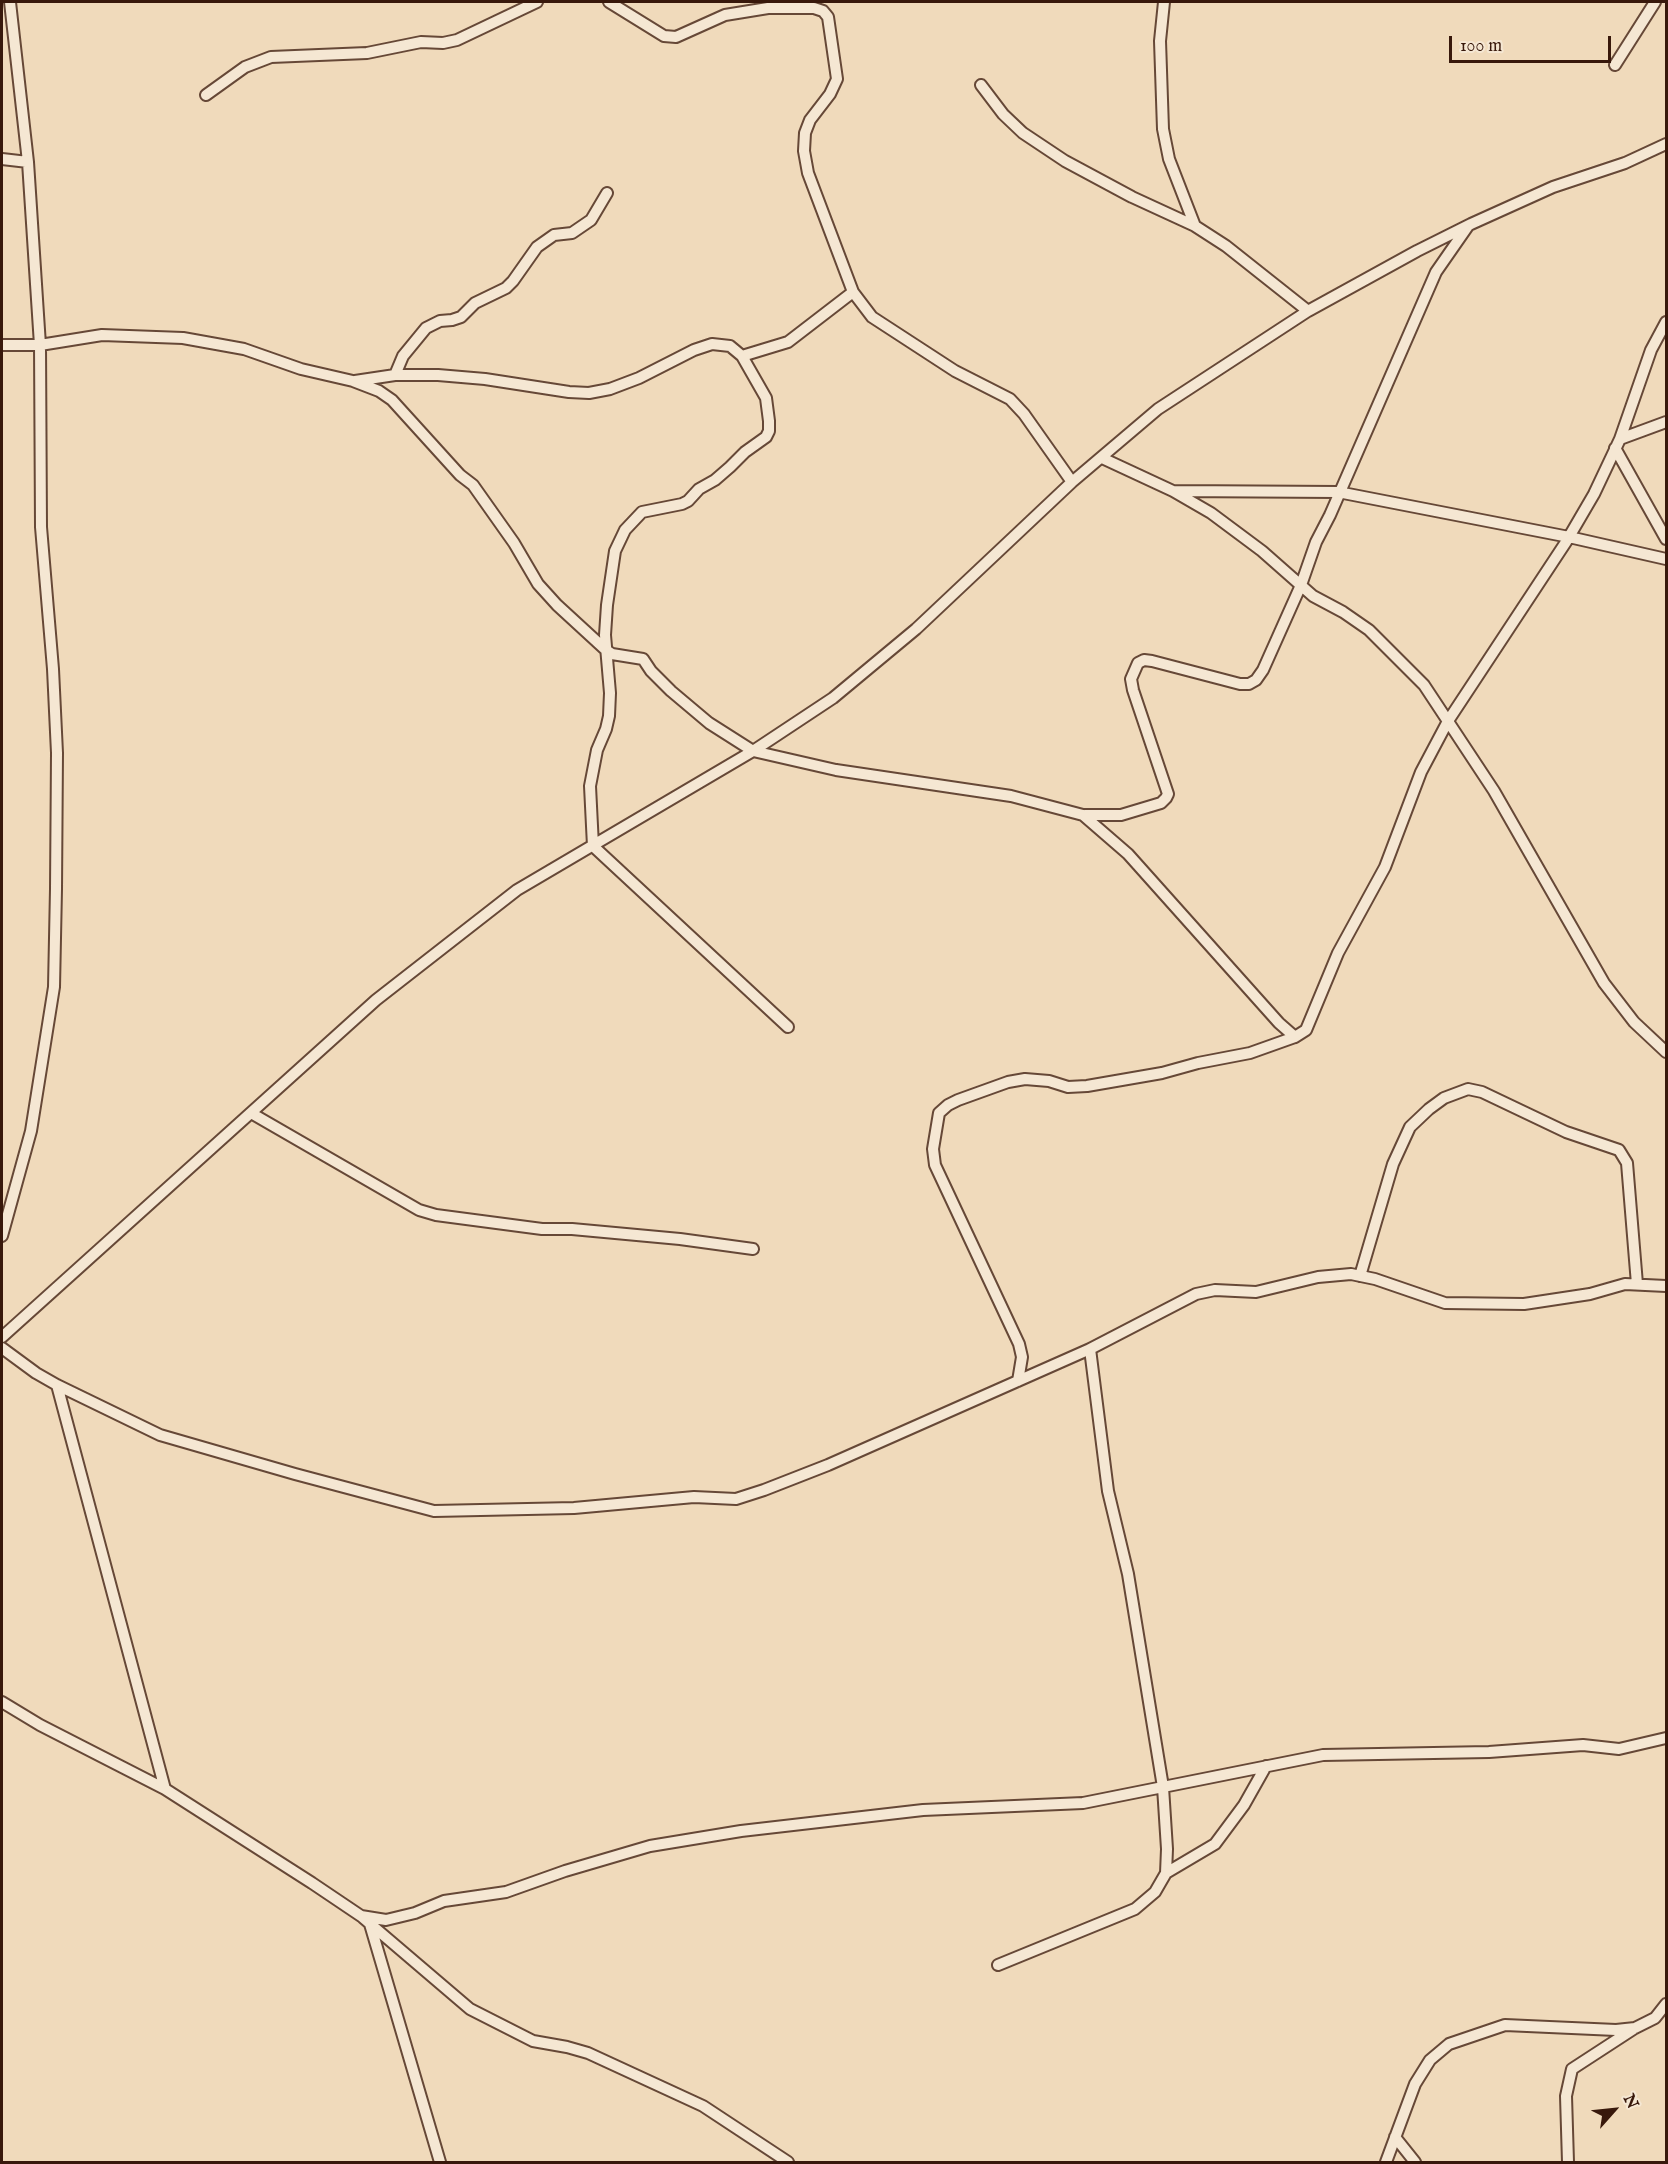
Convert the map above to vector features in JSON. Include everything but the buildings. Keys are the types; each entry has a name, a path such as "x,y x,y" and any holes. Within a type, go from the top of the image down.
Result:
{"street":[{"path":"2,1236 31,1131 54,987 57,753 53,669 41,527 40,345 28,162 10,2"},
{"path":"206,95 245,67 272,57 367,53 422,42 443,43 457,40 537,2"},
{"path":"609,2 664,36 676,37 725,15 768,8 814,8 823,11 828,17 837,79 830,94 810,120 805,133 804,151 807,173 853,292 861,306 872,317 955,371 1010,399 1024,414 1072,482"},
{"path":"1164,2 1160,41 1163,129 1170,159 1195,226"},
{"path":"1616,65 1655,2"},
{"path":"981,86 1014,125 1057,155 1132,197 1195,226 1226,246 1308,311"},
{"path":"2,1337 376,1000 517,890 753,751 833,698 916,629 1072,482 1158,409 1308,311 1470,224 1553,187 1625,163 1666,144"},
{"path":"2,159 28,162"},
{"path":"395,375 403,356 426,328 440,321 452,320 461,316 475,303 506,288 537,247 554,235 572,233 591,220 607,192"},
{"path":"2,345 40,345 102,335 183,338 244,349 301,369 353,381 379,391 392,400 460,475 473,485 514,543 538,584 557,605 612,654 643,658 651,671 671,691 709,723 753,751 836,770 1011,796 1083,815 1121,815 1161,803 1168,794 1133,690 1131,679 1138,663 1144,660 1152,661 1240,684 1249,684 1256,680 1263,670 1301,585 1316,542 1330,515 1338,492 1436,272 1470,224"},
{"path":"742,356 788,342 853,292"},
{"path":"1018,1381 1022,1357 1019,1344 935,1166 933,1149 939,1113 958,1100 1008,1082 1025,1079 1049,1081 1068,1087 1087,1086 1162,1073 1250,1053 1295,1037 1306,1030 1338,953 1385,867 1420,772 1448,720 1569,537 1594,494 1617,443 1651,350 1666,322"},
{"path":"353,381 395,375 438,375 589,393 610,389 639,378 694,350 712,344 730,346 742,356 766,398 769,431 766,437 699,489 688,501 664,508 647,509 636,517 625,530 615,551 607,604 606,650 610,693 609,716 597,750 590,786 593,846 788,1027"},
{"path":"1617,443 1666,422"},
{"path":"1617,443 1666,539"},
{"path":"1102,458 1173,491 1211,513 1262,551 1313,596 1343,612 1369,630 1424,685 1500,801 1604,983 1634,1022 1666,1052"},
{"path":"1173,491 1338,492 1569,537 1666,559"},
{"path":"1083,815 1128,854 1279,1023 1295,1037"},
{"path":"1360,1275 1393,1164 1410,1127 1444,1098 1468,1089 1482,1092 1566,1132 1619,1150 1627,1163 1636,1284"},
{"path":"251,1113 419,1210 436,1215 542,1229 572,1229 680,1239 753,1249"},
{"path":"2,1348 57,1385 160,1435 295,1474 434,1511 574,1508 694,1497 736,1499 764,1490 828,1465 1090,1349 1196,1294 1215,1290 1256,1292 1318,1277 1351,1274 1375,1279 1445,1303 1524,1304 1590,1294 1625,1284 1666,1286"},
{"path":"998,1965 1135,1909 1155,1892 1166,1873 1167,1849 1163,1787 1128,1574 1108,1491 1090,1349"},
{"path":"57,1385 165,1789"},
{"path":"2,1702 40,1725 165,1789 361,1916 470,2009 533,2041 588,2053 703,2106 788,2163"},
{"path":"361,1916 386,1920 415,1913 444,1901 506,1892 565,1870 650,1846 741,1831 922,1810 1083,1803 1323,1755 1489,1752 1583,1745 1619,1749 1666,1738"},
{"path":"1166,1873 1215,1844 1244,1805 1266,1766"},
{"path":"370,1924 440,2163"},
{"path":"1568,2163 1566,2096 1572,2069 1635,2028 1655,2018 1666,2004"},
{"path":"1386,2163 1415,2084 1430,2060 1449,2044 1505,2025 1616,2030 1635,2028"},
{"path":"1395,2138 1415,2163"}]}
